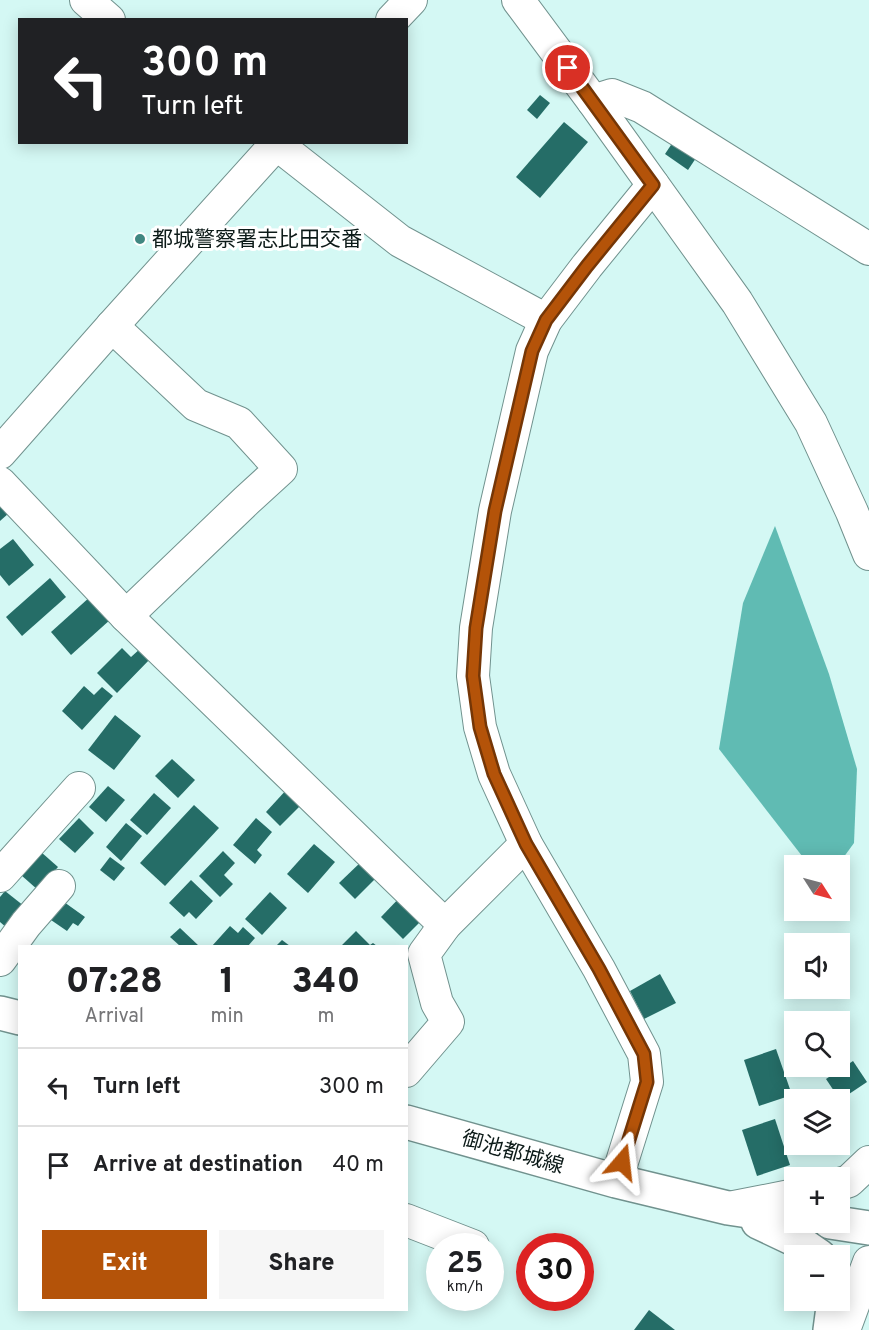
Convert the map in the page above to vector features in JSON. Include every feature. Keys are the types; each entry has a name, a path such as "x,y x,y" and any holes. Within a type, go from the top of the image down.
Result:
{"main road":[{"path":"0,1013 18,1018"},
{"name":"御池都城線","path":"408,1123 616,1181 728,1208 784,1216"},
{"path":"728,1208 803,1245"},
{"path":"850,1225 869,1228"},
{"path":"830,1330 833,1311"}],"street":[{"path":"86,0 106,18"},
{"path":"394,18 411,0"},
{"path":"518,0 737,302 811,423 869,554"},
{"path":"593,101 612,95 642,107 869,249"},
{"path":"0,453 276,144"},
{"path":"284,144 288,153 400,241 546,320"},
{"path":"616,1181 647,1082 644,1054 599,969 526,844 494,774 480,727 473,676 476,628 495,511 532,351 546,320 653,185"},
{"path":"112,326 196,405 238,423 281,469 126,616"},
{"path":"0,483 126,616 446,925"},
{"path":"0,876 79,788"},
{"path":"408,1069 448,1022 437,1003 424,954 446,925 526,844"},
{"path":"0,960 26,924 59,886"},
{"path":"850,1180 869,1162"},
{"path":"728,1208 784,1197"},
{"path":"408,1221 440,1233"},
{"path":"844,1330 869,1262"},
{"path":"866,1330 869,1324"}],"shaded area":[{"path":"775,526 829,674 857,769 854,843 845,855 801,855 719,749 743,603"}],"building":[{"path":"540,95 550,103 537,119 527,110"},
{"path":"564,122 588,142 540,198 516,177"},
{"path":"673,142 696,158 688,170 665,154"},
{"path":"0,503 9,513 0,521"},
{"path":"13,539 34,565 9,586 0,575 0,549"},
{"path":"50,578 66,597 22,636 6,617"},
{"path":"91,596 111,619 71,655 51,632"},
{"path":"122,648 131,657 141,648 151,658 117,693 97,673"},
{"path":"84,686 94,695 102,687 113,696 82,730 62,711"},
{"path":"115,715 141,736 114,770 88,750"},
{"path":"172,759 195,780 178,798 155,776"},
{"path":"108,786 125,800 106,822 89,807"},
{"path":"288,788 303,803 280,826 266,812"},
{"path":"154,793 171,808 147,835 130,820"},
{"path":"194,805 219,828 165,886 140,863"},
{"path":"79,818 94,833 75,853 59,839"},
{"path":"256,818 272,832 257,850 262,855 255,864 233,845"},
{"path":"126,823 142,836 121,861 106,847"},
{"path":"314,844 335,862 308,893 287,874"},
{"path":"223,851 235,863 224,875 233,884 220,897 199,876"},
{"path":"41,852 58,867 38,890 21,875"},
{"path":"110,857 125,868 114,881 100,870"},
{"path":"363,860 378,876 355,899 339,883"},
{"path":"191,880 213,901 196,919 189,912 184,917 169,903"},
{"path":"5,891 24,906 7,928 0,922 0,897"},
{"path":"270,892 287,908 262,935 245,919"},
{"path":"404,893 427,915 403,939 381,917"},
{"path":"64,902 85,917 78,926 73,923 67,931 51,920"},
{"path":"230,926 238,933 243,927 255,938 249,945 213,945"},
{"path":"180,928 198,945 179,945 170,937"},
{"path":"356,931 370,945 342,945"},
{"path":"282,940 289,945 277,945"},
{"path":"660,974 676,1003 644,1019 630,991"},
{"path":"776,1049 790,1089 784,1089 784,1098 759,1106 744,1060"},
{"path":"853,1061 867,1082 850,1093 850,1089 833,1089 826,1079 850,1077 850,1063"},
{"path":"775,1119 784,1147 784,1155 787,1155 790,1165 757,1176 742,1130"},
{"path":"649,1310 675,1330 634,1330"}],"place":[{"name":"都城警察署志比田交番","path":"140,239"}],"route":[{"path":"568,68 653,185 546,320 532,351 495,511 476,628 473,676 480,727 494,774 516,824 599,969 644,1054 647,1082 622,1162"}]}
